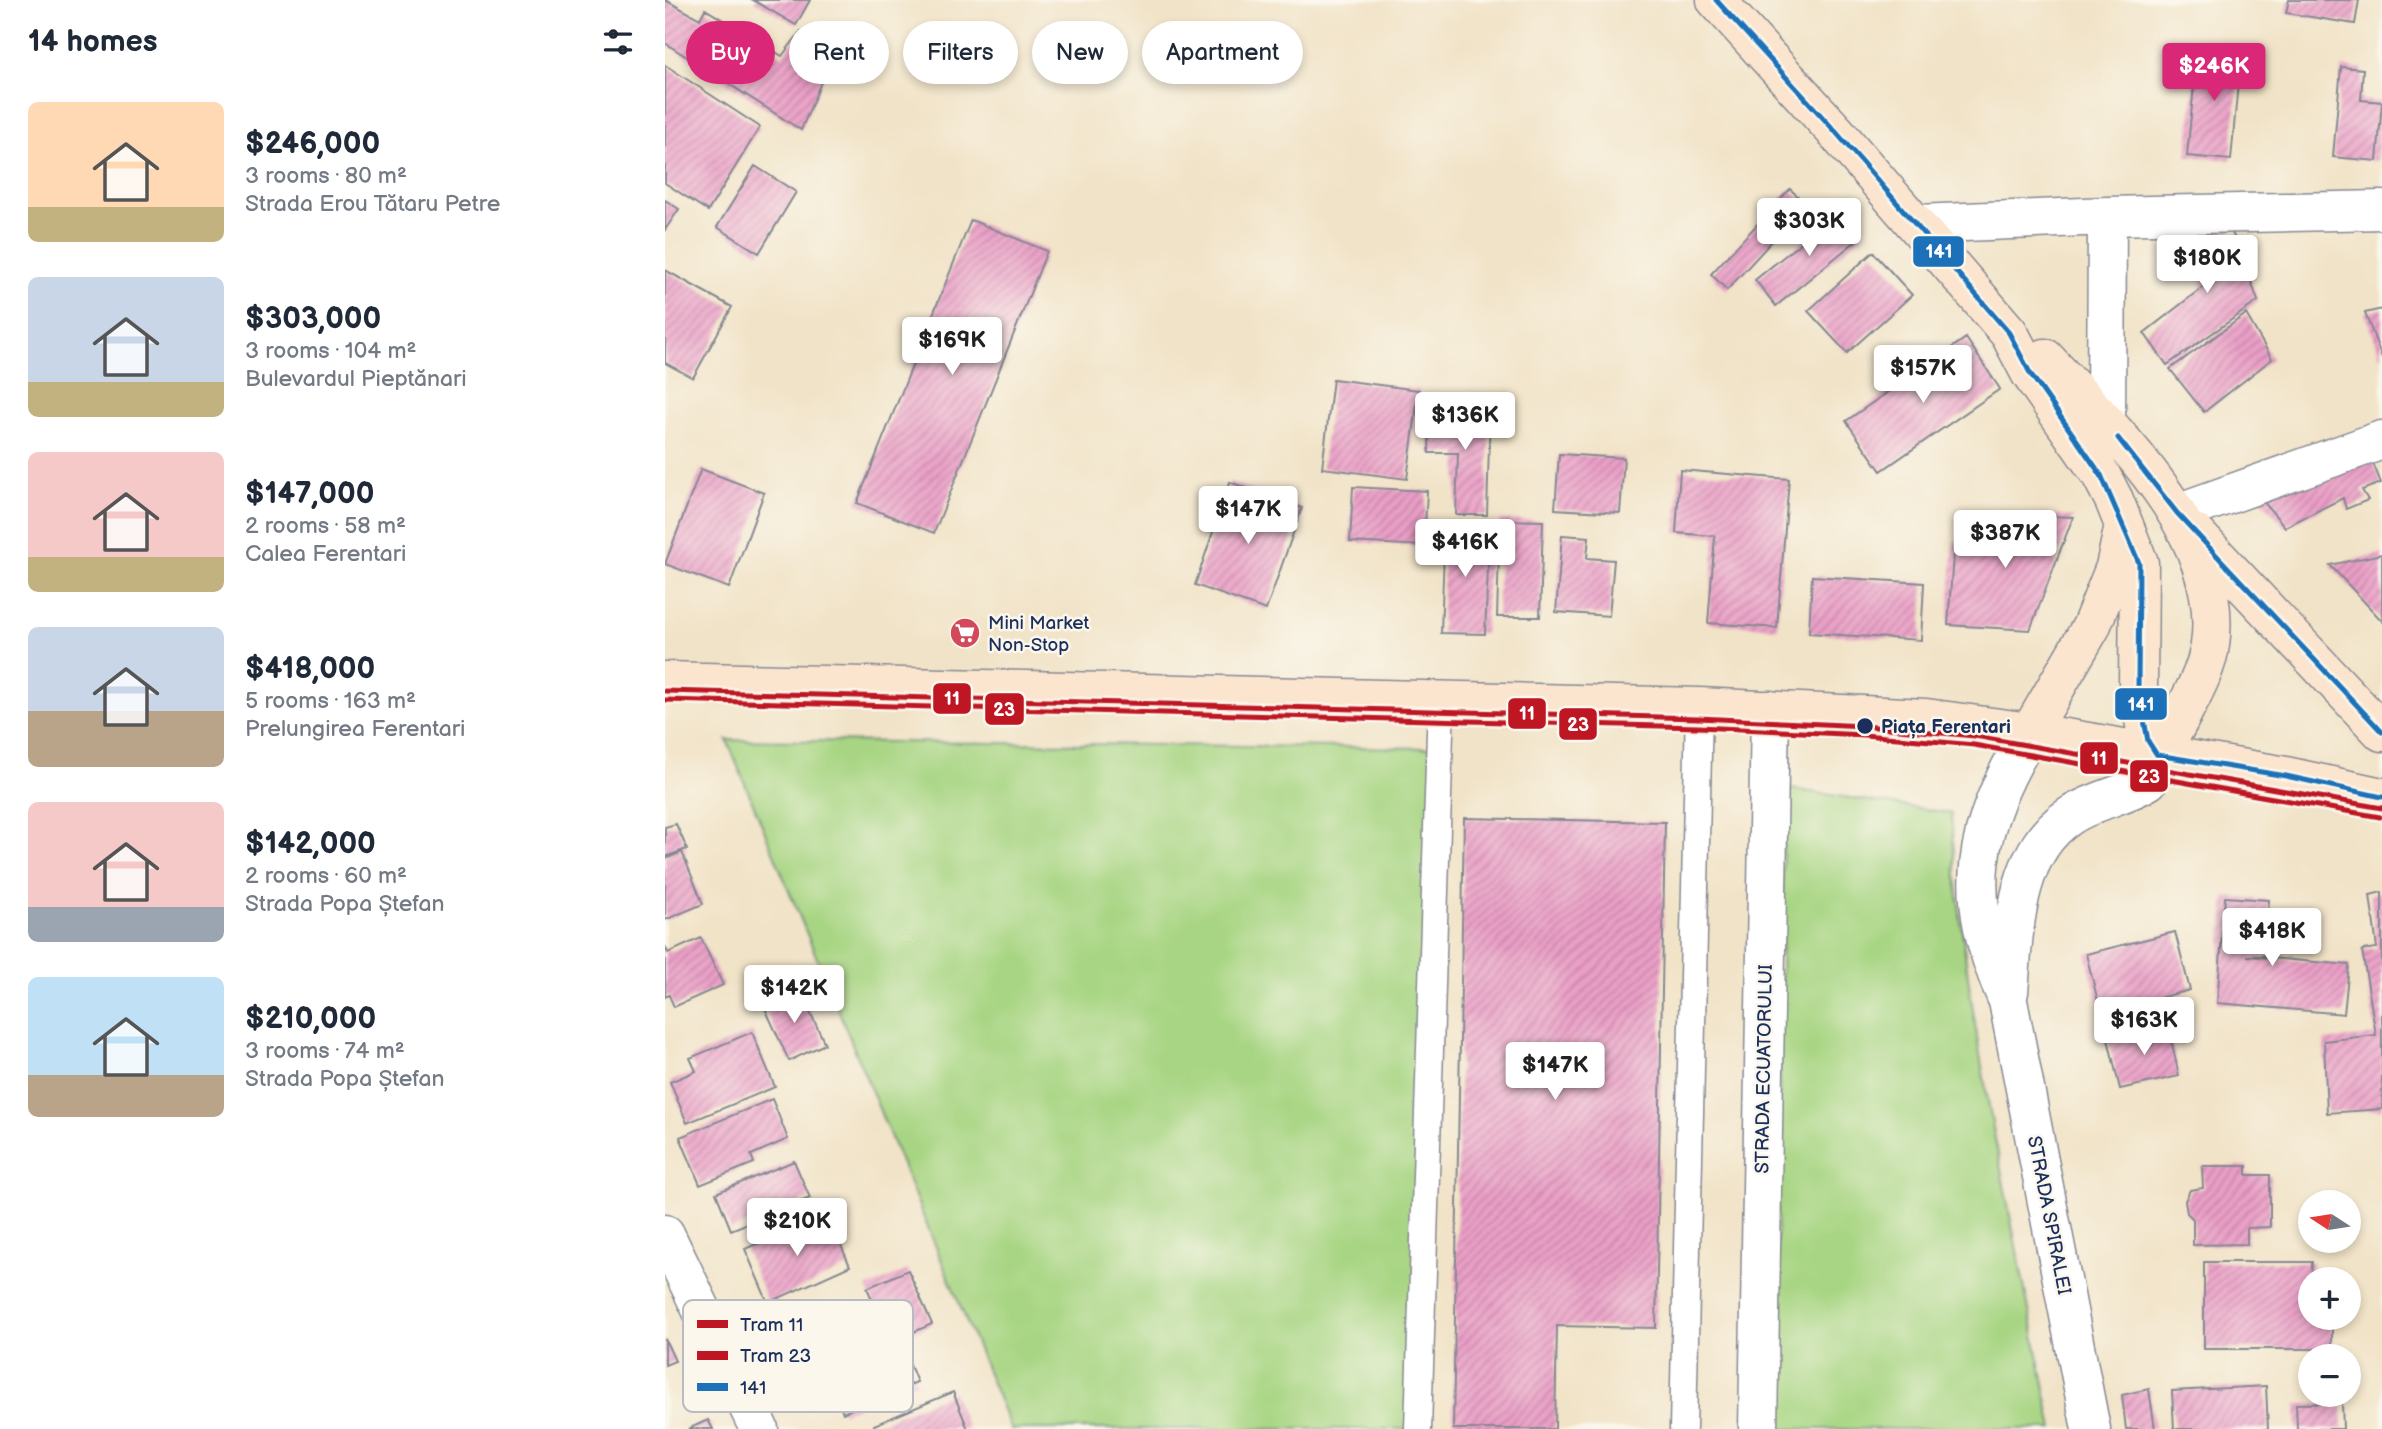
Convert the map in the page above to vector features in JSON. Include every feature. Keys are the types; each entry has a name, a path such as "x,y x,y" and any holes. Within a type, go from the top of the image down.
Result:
{"main road":[{"path":"1716,0 1917,224 2009,333 2030,373 2083,446 2114,500 2139,563 2138,688 2148,741 2157,755"},
{"path":"2009,333 2045,358 2106,423 2177,513 2382,732"},
{"path":"2157,755 2167,744 2200,678 2210,635 2206,583 2177,513"},
{"path":"2030,732 2091,627 2115,568 2124,525"},
{"path":"665,681 1699,707 1926,718 2030,732 2286,776 2382,797"}],"street":[{"path":"1917,224 2107,216 2382,210"},
{"path":"2106,423 2109,341 2107,216"},
{"path":"2177,513 2382,440"},
{"name":"STRADA ECUATORULUI","path":"1758,1429 1770,710"},
{"name":"STRADA SPIRALEI","path":"2030,732 2000,784 1979,847 1980,911 1990,960 2008,1001 2091,1429"},
{"name":"STRADA SPIRALEI","path":"2008,1001 2018,909 2036,850 2070,816 2148,781 2157,755"},
{"path":"665,1234 697,1300"},
{"path":"751,1412 759,1429"}],"lane":[{"path":"1418,1429 1441,701"},
{"path":"1683,1429 1699,707"}],"green space":[{"path":"727,740 1434,748 1413,1429 1011,1429"},
{"path":"1784,788 1951,813 1957,891 1978,1046 2053,1429 1774,1429"}],"building":[{"path":"665,0 700,19 705,9 725,21 686,21 686,56 665,43"},
{"path":"753,0 810,0 798,21 789,21"},
{"path":"2289,0 2359,0 2355,24 2286,13"},
{"path":"2198,45 2241,49 2231,160 2187,156"},
{"path":"789,47 789,84 820,84 801,130 729,84 775,84 775,52 782,56"},
{"path":"665,65 686,79 686,84 694,84 760,127 708,211 665,183"},
{"path":"2341,67 2363,69 2361,100 2382,102 2377,161 2333,157"},
{"path":"755,166 796,192 759,253 717,227"},
{"path":"1790,189 1806,204 1727,290 1711,274"},
{"path":"665,200 679,209 665,230"},
{"path":"1841,210 1862,236 1776,306 1755,280"},
{"path":"971,220 1047,251 934,533 857,503"},
{"path":"2229,227 2240,249 2258,301 2167,365 2144,333 2203,287 2186,229"},
{"path":"1873,252 1912,295 1847,353 1808,311"},
{"path":"665,270 732,307 693,378 665,363"},
{"path":"2382,309 2382,358 2365,313"},
{"path":"2246,314 2272,359 2204,412 2170,369"},
{"path":"1966,338 2000,389 1881,471 1846,421"},
{"path":"1333,379 1419,390 1407,479 1322,468"},
{"path":"1430,407 1490,408 1487,515 1456,515 1458,453 1429,453"},
{"path":"2369,453 2381,483 2362,490 2368,500 2346,509 2343,498 2285,527 2256,493"},
{"path":"1559,454 1624,458 1620,513 1555,509"},
{"path":"701,469 764,493 729,588 665,564"},
{"path":"1680,470 1789,479 1777,628 1708,623 1715,536 1676,533"},
{"path":"1230,482 1302,508 1266,610 1195,585"},
{"path":"1353,487 1427,491 1424,546 1350,542"},
{"path":"1976,513 2073,517 2030,630 1948,625 1954,541 1972,542"},
{"path":"1500,520 1543,521 1540,617 1497,617"},
{"path":"1445,523 1490,525 1485,634 1441,633"},
{"path":"1562,535 1589,537 1587,558 1614,560 1609,616 1556,612"},
{"path":"2382,554 2382,621 2330,565"},
{"path":"1812,576 1924,583 1921,640 1809,633"},
{"path":"1464,818 1665,822 1656,1328 1557,1326 1555,1429 1453,1429"},
{"path":"676,824 687,849 665,857 665,827"},
{"path":"682,852 703,904 665,920 665,859"},
{"path":"2382,892 2382,1109 2327,1113 2324,1041 2376,1035 2362,950 2377,948 2370,895"},
{"path":"2225,897 2269,900 2265,956 2247,956 2349,965 2344,1014 2217,1003"},
{"path":"2175,932 2190,990 2101,1013 2086,954"},
{"path":"701,938 723,985 674,1007 669,995 665,997 665,946 668,953"},
{"path":"800,990 825,1044 789,1061 764,1006"},
{"path":"2168,1025 2179,1076 2120,1089 2108,1039"},
{"path":"752,1032 775,1087 687,1123 670,1082 696,1071 690,1058"},
{"path":"772,1099 788,1139 751,1155 754,1163 700,1185 680,1137"},
{"path":"794,1161 810,1198 731,1230 716,1193"},
{"path":"2202,1166 2247,1166 2247,1175 2270,1175 2270,1227 2247,1228 2247,1244 2193,1245 2193,1219 2187,1213 2185,1201 2190,1190 2203,1188"},
{"path":"827,1213 850,1266 775,1300 767,1300 745,1249"},
{"path":"2204,1262 2312,1262 2312,1267 2298,1267 2298,1330 2332,1330 2332,1344 2298,1344 2298,1349 2204,1349"},
{"path":"908,1270 932,1324 913,1332 913,1300 872,1300 867,1288"},
{"path":"665,1339 675,1361 665,1365"},
{"path":"2266,1386 2268,1429 2174,1429 2172,1391"},
{"path":"2149,1389 2155,1429 2126,1429 2122,1395"},
{"path":"953,1392 968,1429 876,1429 874,1425 905,1412 913,1412 913,1409"},
{"path":"2296,1404 2298,1407 2342,1407 2343,1429 2297,1429"},
{"path":"708,1420 713,1429 688,1429"}],"tram line":[{"name":"11","path":"665,691 1698,718 1865,726 1975,736 2382,808"},
{"name":"23","path":"665,700 1698,727 1864,735 1974,745 2380,817"}],"transit line":[{"name":"141","path":"1716,0 1835,131 2009,333 2030,373 2101,475 2139,563 2138,688 2148,741 2157,755 2286,776 2382,797"},
{"name":"141","path":"2118,438 2177,513 2382,732"}],"place":[{"name":"Mini Market Non-Stop","path":"965,633"},
{"name":"Piața Ferentari","path":"1865,726"}]}
